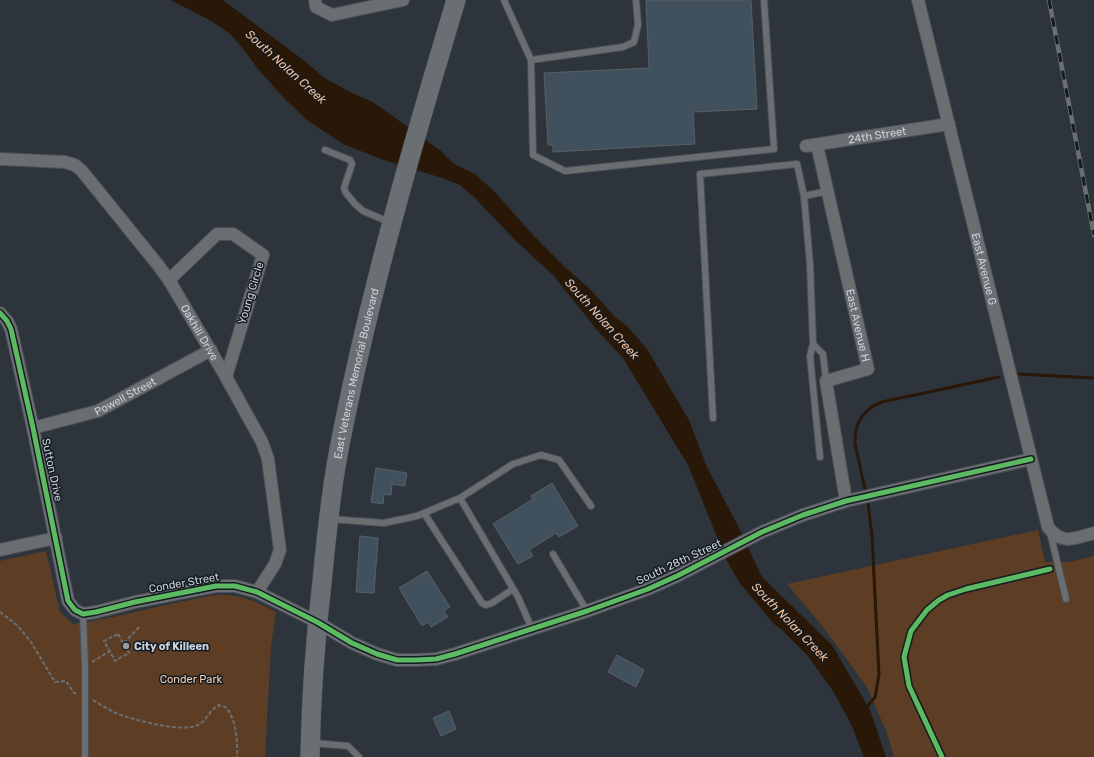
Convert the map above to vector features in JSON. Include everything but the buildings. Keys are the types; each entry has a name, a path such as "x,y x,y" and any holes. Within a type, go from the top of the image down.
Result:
{"main road":[{"name":"East Veterans Memorial Boulevard","path":"310,750 311,709 317,622 328,519 338,456 364,332 392,223 430,86 456,0"}],"street":[{"path":"315,0 316,7 332,15 404,0"},
{"name":"East Avenue G","path":"918,0 1031,459 1052,531"},
{"name":"24th Street","path":"812,146 949,124"},
{"name":"East Avenue H","path":"812,146 828,191 868,369 826,381"},
{"name":"Oakhill Drive","path":"0,159 65,162 75,165 82,171 169,280 211,350 262,442 268,459 280,550 275,564 257,592"},
{"name":"Young Circle","path":"169,280 217,234 234,234 263,255 226,377"},
{"name":"Sutton Drive","path":"0,313 7,321 11,329 33,428 68,601 75,610 83,614"},
{"name":"Powell Street","path":"33,428 98,411 211,350"},
{"path":"826,381 846,501"},
{"name":"South 28th Street","path":"317,622 352,643 377,654 397,660 436,659 456,654 587,611 665,582 762,532 803,514 846,501 1031,459"},
{"path":"1052,531 1060,538 1068,540 1094,533"},
{"path":"0,550 56,538"},
{"name":"Conder Street","path":"83,614 216,586 235,586 257,592 317,622"}],"lane":[{"path":"504,0 531,60 534,155 565,172 774,149 764,0"},
{"path":"531,60 623,47 634,42 638,25 636,0"},
{"path":"325,150 350,160 352,164 344,188 355,204 363,211 392,223"},
{"path":"712,418 700,174 797,164 804,196 810,264 813,344 810,356 820,457"},
{"path":"804,196 828,191"},
{"path":"813,344 823,354 826,381"},
{"path":"328,519 384,523 417,516 460,498 513,464 542,455 559,460 590,506"},
{"path":"460,498 513,589 532,629"},
{"path":"424,513 482,603 486,605 492,603 513,589"},
{"path":"1052,531 1066,599"},
{"path":"553,554 587,611"},
{"path":"83,614 85,666 85,757"},
{"path":"310,750 348,746 359,757"}],"path":[{"path":"0,612 18,626 31,642 55,682 66,681 74,693 85,694 102,706 118,714 167,727 187,728 200,724 213,708 219,705 226,707 235,726 238,750 237,757"},
{"path":"124,643 140,626"},
{"path":"118,634 124,643 130,653 115,661 104,642 118,634"},
{"path":"85,666 110,651"}],"green space":[{"path":"1038,530 1045,562 1069,562 1094,556 1094,757 894,757 887,733 867,687 823,627 787,584"},
{"name":"Conder Park","path":"46,551 60,612 73,624 218,595 241,597 256,602 276,612 271,646 265,757 0,757 0,561"}],"water":[{"name":"South Nolan Creek","path":"171,0 223,0 306,62 323,77 354,94 373,102 441,151 454,164 475,174 495,192 532,234 566,268 590,289 614,316 628,327 647,349 689,420 707,467 738,526 762,577 832,645 870,710 886,757 864,757 852,726 833,691 808,656 774,624 739,582 725,557 688,465 623,358 597,330 554,276 517,242 474,197 460,185 381,159 343,144 307,120 284,98 229,33 213,22"}],"waterway":[{"path":"1018,374 1094,378"},
{"path":"865,489 855,444 856,430 865,413 875,405 882,402 999,377"},
{"path":"866,708 875,697 879,675 872,536 868,503"}],"railway":[{"path":"1049,0 1094,235"}],"cycle path":[{"path":"0,313 7,321 11,329 33,428 68,601 75,610 83,614 216,586 235,586 257,592 317,622 352,643 377,654 397,660 436,659 587,611 648,589 679,575 762,532 803,515 846,501 1031,459"},
{"path":"942,757 909,686 904,657 911,631 927,610 948,595 966,589 1050,569"}],"place":[{"name":"City of Killeen","path":"126,646"}]}
